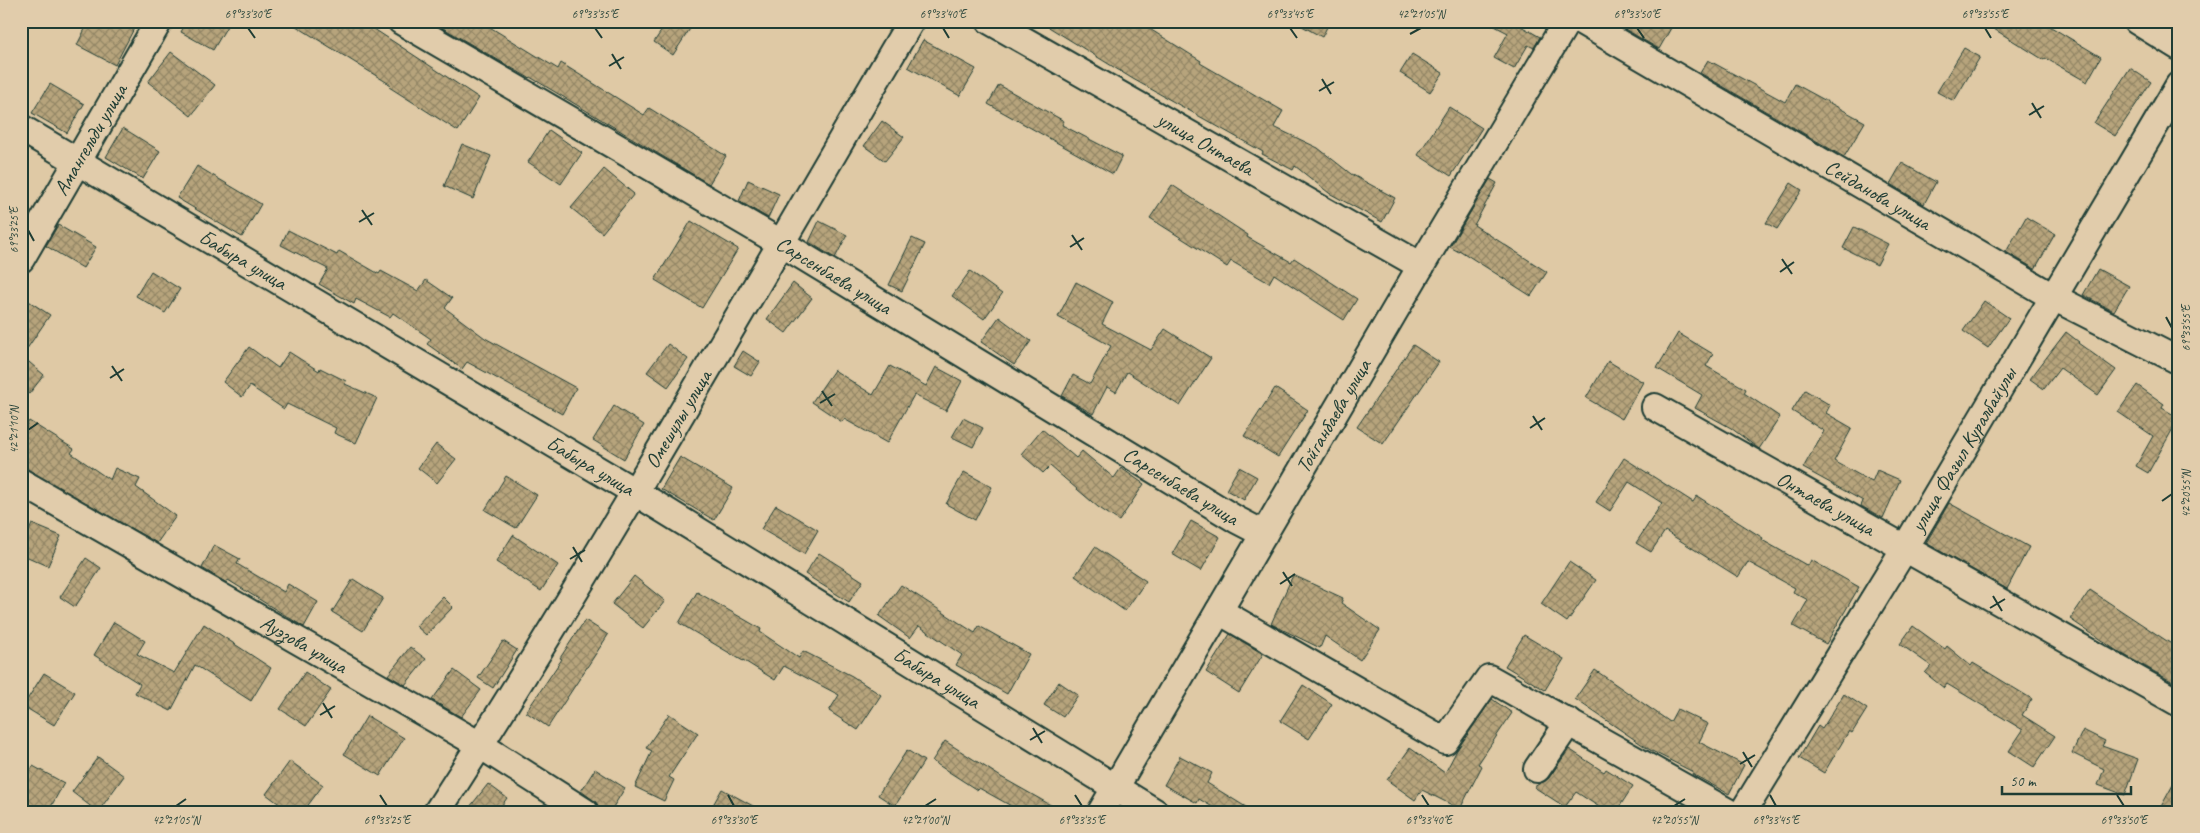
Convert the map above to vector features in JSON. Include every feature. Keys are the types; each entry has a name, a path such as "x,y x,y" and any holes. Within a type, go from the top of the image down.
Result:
{"street":[{"name":"Амангельди улица","path":"21,259 159,21"},
{"name":"Сарсенбаева улица","path":"401,21 781,243 1264,534"},
{"name":"Омешулы улица","path":"437,812 634,492 911,21"},
{"name":"улица Онтаева","path":"990,21 1421,266"},
{"name":"Тойганбаева улица","path":"1101,812 1421,266 1568,21"},
{"name":"Сейданова улица","path":"1581,21 2053,297 2179,361"},
{"path":"2137,21 2179,47"},
{"name":"улица Фазыл Куралбайулы","path":"1743,812 1905,548 2179,85"},
{"name":"Бабыра улица","path":"21,128 634,492 1155,812"},
{"name":"Онтаева улица","path":"1655,407 2179,704"},
{"name":"Ауэзова улица","path":"21,482 480,745 585,812"},
{"path":"1219,611 1445,741 1489,678 1728,812"},
{"path":"1537,769 1569,722"}],"building":[{"path":"89,21 138,21 115,65 77,45"},
{"path":"187,21 230,21 213,50 181,32"},
{"path":"288,21 362,21 479,98 458,131 389,87 391,85"},
{"path":"431,21 480,21 558,69 561,63 644,115 649,108 726,156 709,184 530,77"},
{"path":"668,21 695,21 673,55 654,42"},
{"path":"1039,21 1137,21 1201,61 1200,63 1283,111 1274,127 1318,148 1351,174 1395,198 1382,222 1329,193 1295,166 1293,170 1262,154 1263,152 1133,79"},
{"path":"1293,21 1330,21 1322,37"},
{"path":"1485,21 1512,21 1540,37 1534,48 1528,45 1514,69 1494,58 1508,33"},
{"path":"1611,21 1660,21 1671,28 1659,49"},
{"path":"1981,21 2041,21 2101,57 2087,82 2045,58 2044,60"},
{"path":"923,40 976,69 960,96 908,67"},
{"path":"1964,48 1980,57 1954,101 1937,92"},
{"path":"171,52 215,85 191,116 148,82"},
{"path":"1412,54 1443,73 1430,92 1400,73"},
{"path":"1708,60 1785,102 1795,84 1865,122 1844,157 1700,73"},
{"path":"2130,68 2151,82 2115,136 2094,123"},
{"path":"50,84 84,104 67,133 32,113"},
{"path":"999,85 1064,121 1062,125 1122,156 1113,174 988,104"},
{"path":"1449,107 1482,128 1451,176 1418,155"},
{"path":"882,121 904,137 885,161 864,146"},
{"path":"123,128 160,151 143,179 106,157"},
{"path":"549,130 582,153 561,184 528,162"},
{"path":"462,144 491,156 473,199 444,186"},
{"path":"1902,163 1936,182 1924,204 1890,184"},
{"path":"197,166 261,204 242,237 177,198"},
{"path":"604,169 634,194 602,233 571,208"},
{"path":"1490,179 1497,183 1474,225 1547,272 1531,296 1459,250 1459,252 1450,247"},
{"path":"748,180 779,194 768,218 739,201"},
{"path":"1791,183 1802,190 1777,229 1766,223"},
{"path":"1172,185 1248,235 1247,237 1291,262 1294,258 1357,299 1344,320 1274,274 1269,283 1231,261 1227,267 1150,218"},
{"path":"2026,217 2055,234 2035,269 2006,252"},
{"path":"691,221 738,249 702,308 655,280"},
{"path":"819,221 847,235 835,258 809,242"},
{"path":"58,225 96,247 83,268 46,246"},
{"path":"1854,227 1888,244 1877,265 1843,248"},
{"path":"288,230 337,255 339,251 379,274 381,271 418,291 426,280 452,298 445,308 485,338 576,388 562,414 467,362 462,369 427,344 431,339 393,313 390,317 356,299 354,304 319,284 328,269 281,245"},
{"path":"912,238 925,244 902,291 889,285"},
{"path":"2098,269 2129,286 2114,311 2083,295"},
{"path":"151,271 180,289 165,313 136,296"},
{"path":"970,271 1002,294 984,319 952,296"},
{"path":"1076,282 1113,302 1102,324 1151,350 1165,329 1211,358 1180,406 1127,372 1116,392 1107,387 1093,414 1062,396 1073,375 1090,384 1111,346 1058,317"},
{"path":"793,283 812,298 786,333 767,319"},
{"path":"21,296 50,315 22,356 44,375 29,394 21,388"},
{"path":"1984,301 2009,318 1988,348 1963,331"},
{"path":"999,317 1031,341 1014,365 981,342"},
{"path":"2066,332 2116,370 2098,395 2060,368 2044,389 2030,379"},
{"path":"1678,333 1713,354 1706,366 1746,389 1744,393 1780,417 1759,449 1731,428 1695,408 1702,395 1657,368"},
{"path":"668,344 688,359 668,387 647,372"},
{"path":"1413,345 1439,362 1383,444 1357,427"},
{"path":"249,347 278,368 289,352 319,371 320,368 346,381 345,384 377,398 356,443 334,433 336,428 287,404 284,409 250,386 242,397 223,382"},
{"path":"743,351 760,362 751,376 734,366"},
{"path":"1608,361 1643,382 1622,419 1586,398"},
{"path":"890,366 926,386 936,367 962,381 946,411 914,395 887,443 844,419 842,422 812,402 834,370 873,395"},
{"path":"2137,385 2164,404 2162,408 2179,418 2148,473 2136,466 2153,436 2118,412"},
{"path":"1275,388 1308,410 1278,457 1244,436"},
{"path":"1805,390 1830,405 1826,413 1852,428 1834,461 1872,482 1877,470 1900,480 1883,518 1861,506 1863,501 1803,468 1824,431 1792,411"},
{"path":"614,406 644,425 624,459 593,440"},
{"path":"963,418 983,428 973,447 952,437"},
{"path":"29,421 74,449 71,453 110,480 115,468 140,479 136,487 176,516 157,543 21,466 21,434"},
{"path":"1042,429 1076,458 1082,451 1114,478 1121,468 1144,484 1119,521 1098,507 1050,466 1043,473 1021,454"},
{"path":"436,444 456,459 437,483 418,468"},
{"path":"680,457 733,488 714,520 661,489"},
{"path":"1624,458 1693,502 1697,496 1763,538 1762,540 1808,566 1811,560 1859,587 1826,644 1793,626 1808,600 1793,592 1795,588 1748,562 1738,577 1665,531 1651,552 1636,543 1662,503 1629,482 1610,511 1596,502"},
{"path":"1239,467 1257,477 1244,500 1226,490"},
{"path":"964,472 992,487 975,520 946,504"},
{"path":"506,476 537,495 516,528 485,510"},
{"path":"1949,503 2029,547 2007,589 1926,543"},
{"path":"776,505 818,530 804,554 761,529"},
{"path":"1191,521 1220,537 1201,571 1172,554"},
{"path":"32,524 61,536 48,566 21,554 21,548"},
{"path":"513,535 558,565 541,591 496,562"},
{"path":"214,545 240,559 237,564 284,592 288,584 318,602 304,627 228,580 227,583 202,568"},
{"path":"1095,547 1146,581 1125,611 1075,576"},
{"path":"819,553 863,581 849,602 805,574"},
{"path":"86,558 101,568 75,607 60,597"},
{"path":"1569,562 1596,580 1567,622 1541,604"},
{"path":"1293,575 1343,598 1341,603 1380,630 1360,660 1325,636 1320,648 1271,624"},
{"path":"634,576 665,601 643,628 612,604"},
{"path":"353,579 383,598 363,631 332,612"},
{"path":"901,585 975,633 979,626 1029,654 1007,694 956,665 962,655 919,626 910,638 879,616"},
{"path":"2090,590 2179,649 2179,672 2173,682 2117,651 2070,619"},
{"path":"697,592 761,629 760,632 799,658 803,651 852,676 881,695 858,730 829,711 839,695 784,666 775,680 679,623"},
{"path":"443,597 453,607 426,635 416,626"},
{"path":"585,620 608,635 548,727 526,712 562,659 560,658"},
{"path":"114,622 145,641 137,654 174,673 204,624 271,668 251,701 195,665 171,711 135,693 140,684 94,655"},
{"path":"1913,626 1945,649 1947,646 1971,666 1973,663 2032,699 2022,715 2055,736 2034,767 2009,751 2023,730 1947,684 1944,688 1925,673 1931,666 1900,644"},
{"path":"1230,634 1263,654 1239,693 1206,672"},
{"path":"1524,635 1564,659 1545,690 1505,666"},
{"path":"503,641 517,650 493,688 478,678"},
{"path":"410,647 426,659 405,685 388,675"},
{"path":"454,670 481,690 461,717 432,700"},
{"path":"1595,670 1670,722 1677,709 1708,724 1699,742 1744,765 1729,794 1692,774 1693,772 1650,750 1575,699"},
{"path":"305,672 331,690 306,726 280,709"},
{"path":"44,673 75,692 54,725 23,706"},
{"path":"1059,682 1078,695 1063,717 1044,705"},
{"path":"1303,685 1332,704 1309,739 1280,721"},
{"path":"1844,694 1867,709 1852,733 1849,731 1824,773 1799,758 1818,726 1822,729"},
{"path":"1492,699 1512,713 1478,764 1482,766 1460,809 1422,790 1415,800 1387,780 1410,748 1445,773 1457,750"},
{"path":"669,714 698,733 669,777 674,780 664,801 635,787 652,751 646,748"},
{"path":"367,716 404,738 380,776 344,754"},
{"path":"2083,730 2105,741 2102,746 2138,759 2125,795 2098,785 2104,769 2072,753"},
{"path":"945,741 1001,777 1063,812 1022,812 979,788 977,790 932,761"},
{"path":"1569,749 1604,772 1606,769 1633,786 1616,812 1607,812 1576,792 1565,807 1534,787 1549,778"},
{"path":"907,750 924,761 895,806 878,795"},
{"path":"1180,756 1212,773 1207,783 1254,812 1221,812 1199,799 1197,803 1164,785"},
{"path":"98,757 124,776 98,812 72,792"},
{"path":"290,761 323,785 303,812 290,812 266,794"},
{"path":"33,766 64,783 48,812 35,812 21,804 21,773 27,777"},
{"path":"595,769 625,788 610,812 600,812 598,805 581,791"},
{"path":"2179,774 2179,812 2158,812"},
{"path":"488,784 507,798 497,812 466,812"},
{"path":"722,789 764,812 709,812"}]}
